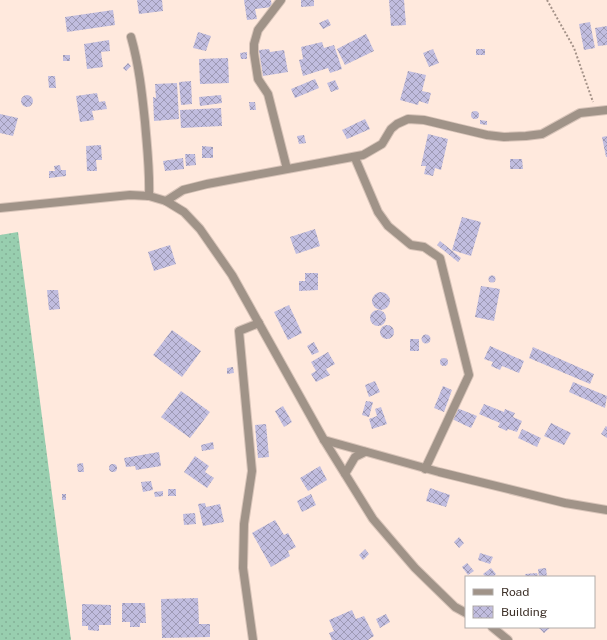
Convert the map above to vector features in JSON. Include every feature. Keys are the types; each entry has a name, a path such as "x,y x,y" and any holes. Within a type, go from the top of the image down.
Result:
{"street":[{"path":"281,0 258,30 254,44 258,79 268,94 287,169"},
{"path":"131,37 138,64 141,88 150,172 149,196"},
{"path":"166,201 183,190 195,187 287,169 355,158 370,153 385,141 391,129 408,120 424,120 487,135 512,137 542,134 580,113 607,110"},
{"path":"355,158 378,212 388,226 411,245 424,247 440,258 469,375 425,469"},
{"path":"0,208 130,195 149,196 166,201 184,212 200,228 232,275 324,440 385,535 455,607 465,612"},
{"path":"253,640 243,568 244,524 252,471 240,331 258,323"},
{"path":"324,440 425,469 565,503 607,510"},
{"path":"345,474 355,457 365,452"},
{"path":"493,628 508,640"}],"path":[{"path":"547,0 574,48 597,111"}],"green space":[{"path":"18,232 71,640 0,640 0,235"}],"building":[{"path":"137,0 162,0 163,11 139,14"},
{"path":"244,0 271,0 272,7 255,9 257,19 247,20"},
{"path":"301,0 314,0 314,6 301,7"},
{"path":"389,0 404,0 406,25 391,26"},
{"path":"113,10 115,25 67,32 65,17"},
{"path":"328,19 331,25 323,29 319,23"},
{"path":"590,22 595,48 584,50 579,24"},
{"path":"607,26 607,45 598,46 595,28"},
{"path":"198,32 211,36 206,51 193,48"},
{"path":"366,34 374,51 345,65 337,49"},
{"path":"109,40 110,51 101,52 103,67 87,69 84,44"},
{"path":"322,42 324,48 334,45 342,69 330,73 328,68 303,76 299,60 303,59 301,47"},
{"path":"269,49 270,52 284,50 288,72 263,76 259,50"},
{"path":"433,49 439,63 429,67 423,53"},
{"path":"476,49 485,49 485,55 476,55"},
{"path":"247,52 247,59 241,59 240,53"},
{"path":"63,55 70,55 70,61 63,61"},
{"path":"228,58 229,83 200,84 199,59"},
{"path":"128,63 131,66 126,71 123,68"},
{"path":"408,71 426,75 422,91 431,93 428,104 419,101 418,105 400,100"},
{"path":"48,76 55,76 56,88 49,88"},
{"path":"315,79 319,88 295,98 291,89"},
{"path":"335,80 339,89 331,92 327,83"},
{"path":"191,81 192,104 181,105 179,82"},
{"path":"177,83 179,119 154,121 153,97 156,98 155,84"},
{"path":"97,93 99,102 105,101 107,109 92,111 94,120 80,122 76,96"},
{"path":"25,95 29,95 33,101 29,107 25,107 21,103 21,99"},
{"path":"221,95 222,103 200,106 199,97"},
{"path":"249,102 255,102 256,110 250,110"},
{"path":"221,108 222,126 181,128 180,110"},
{"path":"473,111 477,111 479,115 477,119 473,119 471,117 471,113"},
{"path":"0,114 18,118 13,136 0,133"},
{"path":"365,119 370,129 347,139 342,130"},
{"path":"480,120 487,121 487,125 480,124"},
{"path":"428,134 448,139 441,170 435,168 433,176 424,174 426,166 421,166"},
{"path":"304,135 306,143 299,144 297,136"},
{"path":"607,136 607,157 606,157 602,137"},
{"path":"101,145 102,160 96,160 97,171 87,171 86,146"},
{"path":"202,146 213,147 213,158 202,158"},
{"path":"185,154 195,154 196,165 186,166"},
{"path":"183,158 184,169 165,171 163,161"},
{"path":"510,159 522,159 523,169 510,169"},
{"path":"60,165 61,170 66,170 66,176 49,178 49,171 55,171 54,166"},
{"path":"462,217 481,222 471,256 452,250"},
{"path":"315,229 320,246 296,254 290,237"},
{"path":"440,241 461,258 458,262 437,245"},
{"path":"170,245 176,264 154,271 148,252"},
{"path":"305,273 318,273 318,290 299,291 299,281 305,281"},
{"path":"492,276 495,279 492,282 489,279"},
{"path":"481,286 500,289 494,321 475,317"},
{"path":"47,290 58,290 60,309 49,310"},
{"path":"377,292 385,292 390,297 388,308 385,310 377,310 372,305 372,297"},
{"path":"289,305 302,333 288,340 274,312"},
{"path":"378,310 384,312 386,318 384,324 378,326 372,324 370,318 372,312"},
{"path":"384,325 390,325 394,329 394,335 390,339 384,339 380,335 380,329"},
{"path":"172,330 201,351 182,377 153,355"},
{"path":"424,335 428,335 430,339 428,343 424,343 422,341 422,337"},
{"path":"410,339 419,339 419,351 410,351"},
{"path":"314,342 319,352 312,355 307,346"},
{"path":"490,346 524,361 519,373 502,366 500,370 491,366 493,362 484,359"},
{"path":"533,347 594,374 590,384 529,358"},
{"path":"328,352 335,364 326,369 330,375 316,382 311,374 316,371 311,362"},
{"path":"442,358 446,358 448,362 446,366 442,366 440,364 440,360"},
{"path":"233,367 234,373 227,374 227,368"},
{"path":"375,381 380,392 369,397 365,385"},
{"path":"573,382 607,396 605,408 569,392"},
{"path":"443,386 452,390 444,412 434,408"},
{"path":"181,391 210,412 190,438 161,417"},
{"path":"366,401 373,402 369,417 362,415"},
{"path":"484,404 504,412 505,409 515,413 513,417 522,421 517,432 508,429 507,431 498,427 500,423 479,414"},
{"path":"283,406 292,422 284,427 275,411"},
{"path":"381,407 387,424 372,429 369,419 377,416 375,409"},
{"path":"457,408 477,416 471,428 452,419"},
{"path":"551,423 571,433 564,445 544,436"},
{"path":"266,424 269,457 258,458 255,425"},
{"path":"606,426 607,427 607,438 601,434"},
{"path":"522,429 541,438 537,447 518,438"},
{"path":"213,442 214,449 202,451 201,445"},
{"path":"159,452 161,466 136,470 135,466 126,467 124,458"},
{"path":"195,456 209,466 205,472 214,478 207,488 184,472"},
{"path":"83,463 84,472 78,472 77,464"},
{"path":"113,464 116,465 116,471 113,472 110,471 109,468 110,465"},
{"path":"320,466 327,480 308,491 300,478"},
{"path":"151,481 153,490 143,492 141,482"},
{"path":"430,488 450,495 446,507 426,501"},
{"path":"168,489 176,489 176,496 168,496"},
{"path":"163,491 163,496 155,497 154,492"},
{"path":"62,494 66,494 66,500 62,500"},
{"path":"311,494 316,505 302,512 297,501"},
{"path":"205,503 206,507 220,504 224,522 203,526 198,504"},
{"path":"195,513 196,524 184,525 183,514"},
{"path":"275,520 284,535 288,533 296,547 288,551 290,556 271,567 252,533"},
{"path":"459,537 464,543 459,548 454,542"},
{"path":"365,549 369,554 363,560 359,555"},
{"path":"480,553 493,557 490,564 478,560"},
{"path":"467,563 474,571 468,575 462,567"},
{"path":"491,568 496,574 494,576 485,576 483,574"},
{"path":"546,568 547,576 539,576 538,569"},
{"path":"537,573 538,576 526,576 525,574"},
{"path":"198,598 199,624 210,624 210,637 162,638 161,599"},
{"path":"122,603 145,603 146,623 140,623 140,627 130,627 130,622 122,622"},
{"path":"82,604 111,605 111,625 99,625 99,631 88,630 88,626 82,626"},
{"path":"352,610 356,619 364,616 374,636 368,640 332,640 329,633 334,631 329,620"},
{"path":"386,614 390,622 380,628 376,619"},
{"path":"539,628 550,628 544,633"}]}
